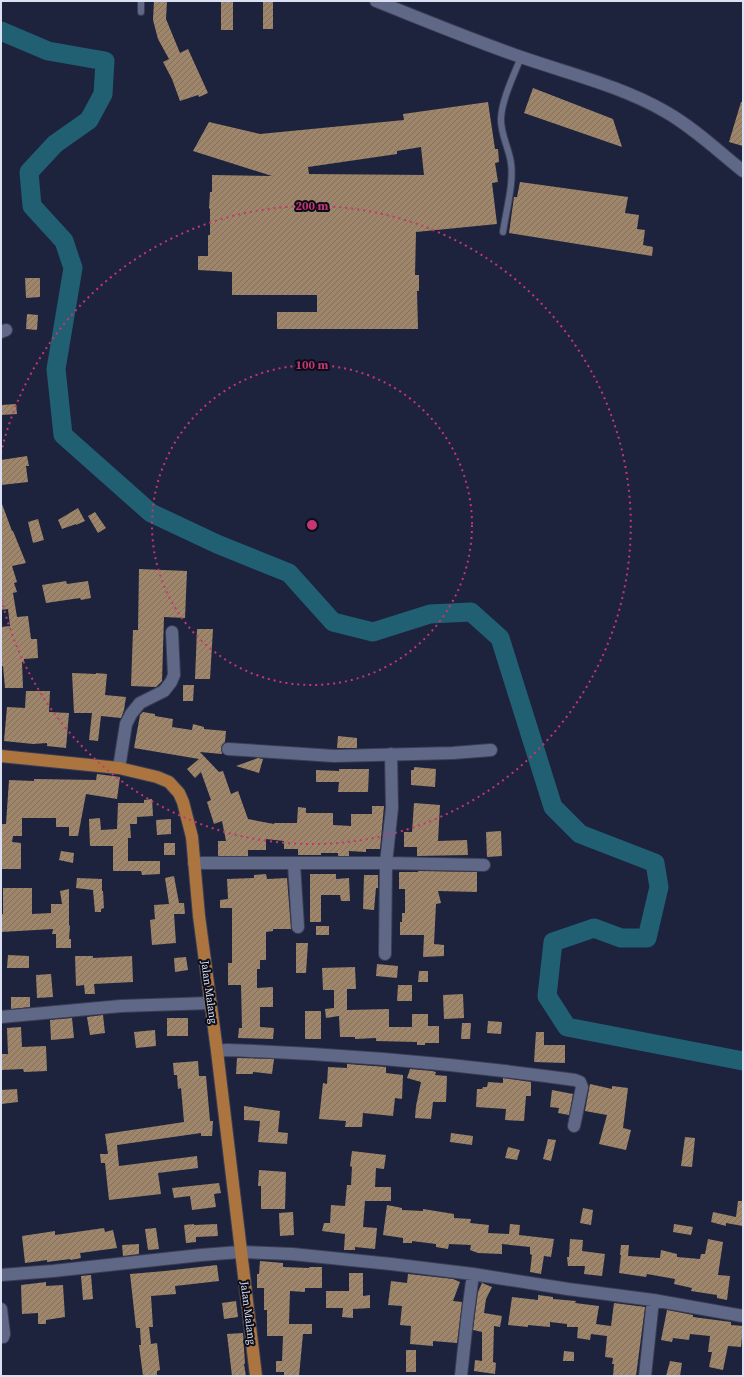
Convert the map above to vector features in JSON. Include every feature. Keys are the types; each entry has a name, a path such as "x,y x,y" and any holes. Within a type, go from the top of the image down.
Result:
{"main road":[{"name":"Jalan Malang","path":"1,756 119,768 157,777 169,782 179,792 188,817 192,837 240,1252 256,1376"}],"street":[{"path":"376,1 442,28 521,57 605,84 665,112 690,129 743,171"},
{"path":"119,768 126,724 131,714 140,703 164,691 172,682 174,675 172,632"},
{"path":"228,749 334,756 453,754 491,750"},
{"path":"385,954 386,863 392,808 391,754"},
{"path":"194,863 386,863 484,865"},
{"path":"294,864 298,927"},
{"path":"1,1017 121,1006 211,1003"},
{"path":"217,1051 227,1050 306,1053 430,1062 575,1080 580,1082 582,1087 574,1126"},
{"path":"1,1275 240,1252 292,1254 473,1274 568,1289 653,1300 743,1316"},
{"path":"461,1376 466,1320 473,1274"},
{"path":"645,1376 653,1300"},
{"path":"1,1309 4,1334 3,1337 1,1337"}],"lane":[{"path":"141,1 141,12"},
{"path":"503,232 512,169 502,130 501,116 521,57"}],"building":[{"path":"154,1 167,1 166,19 180,53 188,49 208,93 199,97 198,95 180,101 172,79 163,62 169,59 158,39 153,20"},
{"path":"221,1 233,1 233,30 221,30"},
{"path":"263,1 273,1 273,29 263,29"},
{"path":"533,88 613,119 622,147 524,113"},
{"path":"488,102 495,149 498,149 499,162 495,163 498,182 492,183 497,224 416,232 415,275 419,275 419,291 417,291 418,329 277,329 277,312 317,312 317,295 232,295 232,272 198,270 198,256 208,256 208,235 210,235 209,208 210,192 212,192 212,175 272,176 193,151 209,122 260,134 404,120 403,114","holes":["421,147 424,175 309,174 308,167 397,154 397,151"]},
{"path":"741,102 743,102 743,146 729,142"},
{"path":"520,182 628,197 625,213 639,215 637,229 645,230 643,245 653,247 652,256 509,233 514,197 517,197"},
{"path":"25,278 40,278 40,297 26,298"},
{"path":"27,314 38,315 37,330 26,329"},
{"path":"16,404 17,414 1,415 1,405"},
{"path":"27,456 29,466 26,466 28,482 1,485 1,460"},
{"path":"1,504 26,563 12,566 17,582 14,583 17,592 13,593 17,617 28,616 31,639 37,639 38,658 24,659 24,662 22,662 23,688 5,688 3,666 1,666 1,627 10,626 8,609 1,610"},
{"path":"78,508 85,521 62,529 58,520"},
{"path":"95,512 106,528 98,533 88,516"},
{"path":"38,519 44,540 33,543 28,522"},
{"path":"139,569 187,571 185,618 164,617 162,681 156,687 131,686 133,630 138,630"},
{"path":"66,581 67,584 88,581 91,598 81,600 80,598 46,603 42,585"},
{"path":"197,629 213,629 210,679 195,679"},
{"path":"72,673 107,674 105,695 126,697 121,718 101,716 98,741 89,740 92,713 74,713"},
{"path":"183,685 194,685 193,701 183,701"},
{"path":"26,691 50,691 49,712 69,713 66,748 47,746 47,743 33,744 4,741 7,707 25,708"},
{"path":"143,712 173,719 172,727 192,730 193,724 204,727 204,729 226,731 225,742 221,748 222,754 200,752 219,772 223,771 231,794 238,791 248,819 274,824 297,823 298,807 306,808 306,813 333,813 333,825 351,826 351,814 372,814 372,806 384,806 380,849 366,849 366,852 349,851 349,856 338,856 338,853 298,855 298,849 284,849 284,841 266,839 266,850 248,850 248,856 218,856 218,841 226,841 222,821 214,824 207,802 211,800 201,772 195,778 187,769 199,759 134,748 140,715"},
{"path":"338,736 357,738 357,748 337,748"},
{"path":"258,758 263,759 259,773 236,766"},
{"path":"414,767 436,769 435,787 411,785 411,770 414,770"},
{"path":"339,769 369,769 368,792 338,792 339,782 316,782 316,770 339,771"},
{"path":"97,774 120,777 117,799 86,794 78,836 69,836 69,827 56,827 56,818 22,818 22,836 13,836 12,842 21,843 21,869 1,869 1,824 6,824 9,780 96,780"},
{"path":"152,799 153,816 137,817 137,824 130,824 131,838 128,838 128,861 160,861 160,874 142,875 141,871 113,871 113,846 90,846 89,819 100,818 101,830 117,829 118,803 144,803 144,800"},
{"path":"414,803 440,805 438,841 467,840 468,855 417,856 417,847 404,847 404,832 412,832"},
{"path":"171,819 171,834 157,835 156,820"},
{"path":"501,831 502,856 487,857 486,832"},
{"path":"164,843 175,843 175,855 164,855"},
{"path":"61,851 74,853 73,863 59,860"},
{"path":"399,872 477,872 477,892 438,891 441,903 436,904 434,944 444,945 444,956 423,957 424,935 400,935 402,913 405,913 405,889 399,889"},
{"path":"266,874 267,879 287,878 291,929 273,929 273,931 266,932 266,960 260,960 260,969 257,969 257,988 273,987 273,1007 260,1007 260,1027 274,1028 273,1039 238,1038 239,1028 242,1028 241,985 228,985 228,963 232,963 232,908 220,908 220,900 228,899 227,879 254,878 254,875"},
{"path":"310,874 336,874 336,879 349,878 350,901 341,901 340,895 321,895 321,922 310,922"},
{"path":"364,875 378,875 378,888 376,888 374,910 363,909"},
{"path":"174,876 179,903 184,903 185,914 174,914 176,943 152,945 150,920 155,919 154,905 169,904 165,878"},
{"path":"77,878 102,879 104,908 101,909 101,912 95,912 93,890 76,888"},
{"path":"3,888 32,888 32,914 51,913 51,904 62,904 60,891 69,889 69,939 71,939 71,948 56,948 56,934 52,934 53,929 1,932"},
{"path":"316,926 329,926 329,935 316,935"},
{"path":"296,943 308,943 306,973 296,973"},
{"path":"8,955 29,956 29,968 7,968"},
{"path":"75,956 93,956 93,958 132,956 133,982 94,984 95,994 85,994 84,985 76,986"},
{"path":"186,957 188,970 175,972 174,958"},
{"path":"377,964 398,966 397,978 376,976"},
{"path":"355,967 356,989 347,989 347,1010 389,1009 389,1027 412,1027 412,1014 428,1014 428,1026 439,1026 439,1043 425,1043 425,1045 417,1045 417,1042 376,1041 376,1038 355,1039 355,1037 340,1037 339,1016 326,1018 325,1009 334,1008 334,990 323,990 322,968"},
{"path":"419,971 428,971 428,982 418,982"},
{"path":"51,974 53,997 37,998 36,975"},
{"path":"398,985 412,985 412,1001 397,1001"},
{"path":"463,994 464,1018 444,1019 443,995"},
{"path":"11,997 30,997 30,1007 11,1009"},
{"path":"305,1011 321,1011 321,1039 305,1039"},
{"path":"103,1015 105,1033 90,1035 87,1017"},
{"path":"72,1018 74,1038 51,1040 50,1020"},
{"path":"167,1018 188,1018 188,1036 167,1036"},
{"path":"488,1021 502,1022 501,1034 487,1033"},
{"path":"462,1023 471,1023 470,1039 461,1039"},
{"path":"21,1027 22,1047 46,1046 47,1071 24,1072 23,1069 1,1070 1,1054 8,1054 7,1028"},
{"path":"155,1030 156,1046 136,1048 134,1032"},
{"path":"536,1032 544,1032 544,1045 565,1045 565,1063 534,1062"},
{"path":"237,1058 274,1059 272,1074 253,1072 253,1074 236,1074"},
{"path":"198,1061 199,1076 206,1076 210,1121 213,1121 212,1136 201,1136 201,1133 117,1145 119,1166 197,1156 198,1168 158,1173 161,1194 109,1200 105,1163 101,1163 100,1154 108,1154 105,1134 184,1122 181,1088 178,1089 177,1075 174,1075 173,1063"},
{"path":"347,1064 386,1067 386,1073 403,1075 402,1099 395,1098 393,1116 363,1113 362,1127 345,1127 346,1121 319,1119 323,1083 327,1084 328,1067 347,1068"},
{"path":"410,1069 432,1071 436,1072 435,1075 447,1076 446,1102 433,1102 431,1119 415,1118 421,1082 407,1078"},
{"path":"503,1078 531,1082 531,1096 526,1096 524,1121 505,1120 506,1109 476,1107 477,1089 487,1087 488,1082 503,1083"},
{"path":"590,1084 612,1089 612,1086 628,1088 623,1128 631,1130 626,1150 599,1144 607,1115 585,1111"},
{"path":"17,1089 18,1102 1,1104 1,1090"},
{"path":"552,1090 573,1094 569,1115 558,1113 559,1108 550,1107"},
{"path":"244,1106 280,1111 278,1132 288,1133 287,1144 258,1142 260,1121 244,1120"},
{"path":"451,1133 473,1136 472,1145 450,1142"},
{"path":"685,1137 695,1138 692,1167 681,1166"},
{"path":"548,1139 556,1140 551,1161 543,1159"},
{"path":"508,1147 520,1150 517,1160 505,1158"},
{"path":"352,1151 386,1155 384,1169 376,1168 375,1187 391,1187 391,1201 365,1201 363,1227 377,1228 375,1249 355,1247 355,1250 344,1250 345,1234 322,1231 324,1223 330,1223 331,1205 345,1206 347,1185 351,1185 352,1167 350,1166"},
{"path":"259,1170 286,1172 285,1209 261,1209 261,1186 258,1186"},
{"path":"219,1183 221,1193 214,1194 216,1207 192,1210 190,1196 174,1198 172,1188"},
{"path":"738,1201 743,1201 743,1226 726,1223 726,1226 711,1222 713,1212 736,1217"},
{"path":"387,1205 402,1208 402,1210 423,1211 423,1209 454,1214 454,1218 471,1219 470,1223 489,1225 488,1233 509,1234 510,1224 520,1225 519,1235 554,1239 551,1257 544,1256 541,1274 530,1272 532,1255 530,1254 530,1247 502,1244 502,1254 478,1253 470,1250 471,1245 449,1244 448,1249 436,1247 436,1244 412,1241 412,1243 403,1243 403,1238 383,1235"},
{"path":"583,1208 593,1210 591,1225 580,1223"},
{"path":"293,1212 294,1235 280,1236 279,1213"},
{"path":"217,1224 218,1236 196,1237 196,1242 186,1243 184,1225"},
{"path":"674,1224 693,1227 691,1235 673,1232"},
{"path":"104,1228 105,1232 113,1230 117,1248 80,1253 81,1258 71,1260 47,1262 47,1260 25,1263 22,1236 55,1231 55,1235"},
{"path":"156,1228 159,1249 148,1250 145,1229"},
{"path":"570,1239 583,1240 582,1251 605,1254 602,1276 584,1274 585,1266 568,1266 567,1257 569,1257"},
{"path":"708,1239 723,1242 718,1275 730,1276 727,1300 717,1298 717,1295 691,1291 692,1288 674,1284 675,1279 647,1274 646,1277 619,1273 621,1245 629,1245 628,1256 660,1258 661,1250 677,1254 677,1257 700,1259 701,1254 705,1254"},
{"path":"139,1244 139,1254 123,1256 122,1245"},
{"path":"260,1261 283,1263 283,1267 322,1267 322,1288 305,1288 305,1292 290,1291 289,1324 312,1324 312,1334 303,1334 299,1376 284,1376 284,1372 276,1372 276,1361 282,1361 283,1336 267,1336 267,1310 264,1310 264,1288 257,1288 257,1274 259,1274"},
{"path":"217,1265 219,1281 175,1286 176,1294 151,1296 153,1327 149,1327 151,1344 157,1343 160,1370 157,1371 157,1376 143,1376 139,1345 141,1345 140,1328 136,1328 130,1274"},
{"path":"349,1273 363,1273 363,1296 370,1295 370,1308 353,1309 353,1318 342,1317 343,1308 326,1308 326,1291 349,1291"},
{"path":"408,1274 453,1279 460,1282 453,1301 462,1302 457,1343 433,1341 433,1346 410,1344 411,1326 400,1325 402,1306 388,1305 391,1281 407,1283"},
{"path":"91,1275 93,1299 83,1300 81,1276"},
{"path":"46,1282 46,1286 63,1285 65,1317 46,1320 46,1324 38,1324 38,1313 22,1314 21,1285"},
{"path":"482,1283 492,1287 486,1299 484,1313 502,1316 500,1327 494,1326 493,1362 496,1363 495,1374 474,1371 475,1360 482,1361 482,1332 473,1330 478,1292"},
{"path":"538,1295 553,1297 553,1299 576,1301 575,1303 599,1306 596,1324 611,1326 614,1303 645,1307 636,1376 613,1376 613,1358 605,1357 607,1336 591,1334 590,1340 577,1338 578,1327 567,1327 567,1324 550,1322 550,1327 508,1325 512,1297 538,1300"},
{"path":"236,1301 238,1317 224,1319 222,1303"},
{"path":"667,1310 693,1315 693,1317 731,1322 731,1325 743,1326 741,1347 728,1346 723,1370 709,1367 712,1352 708,1352 710,1336 690,1334 689,1340 673,1338 672,1342 661,1340"},
{"path":"243,1333 246,1376 232,1376 227,1334"},
{"path":"406,1350 416,1350 416,1372 406,1372"},
{"path":"564,1351 574,1352 574,1361 563,1361"},
{"path":"670,1361 682,1363 680,1376 666,1376"}],"waterway":[{"path":"1,31 48,51 105,61 103,94 89,120 55,144 29,172 32,206 64,241 73,268 56,369 63,435 151,513 217,544 289,573 333,622 373,632 430,614 471,612 500,638 553,807 580,834 655,863 659,887 647,938 621,938 594,928 553,942 547,996 567,1027 743,1061"}]}
